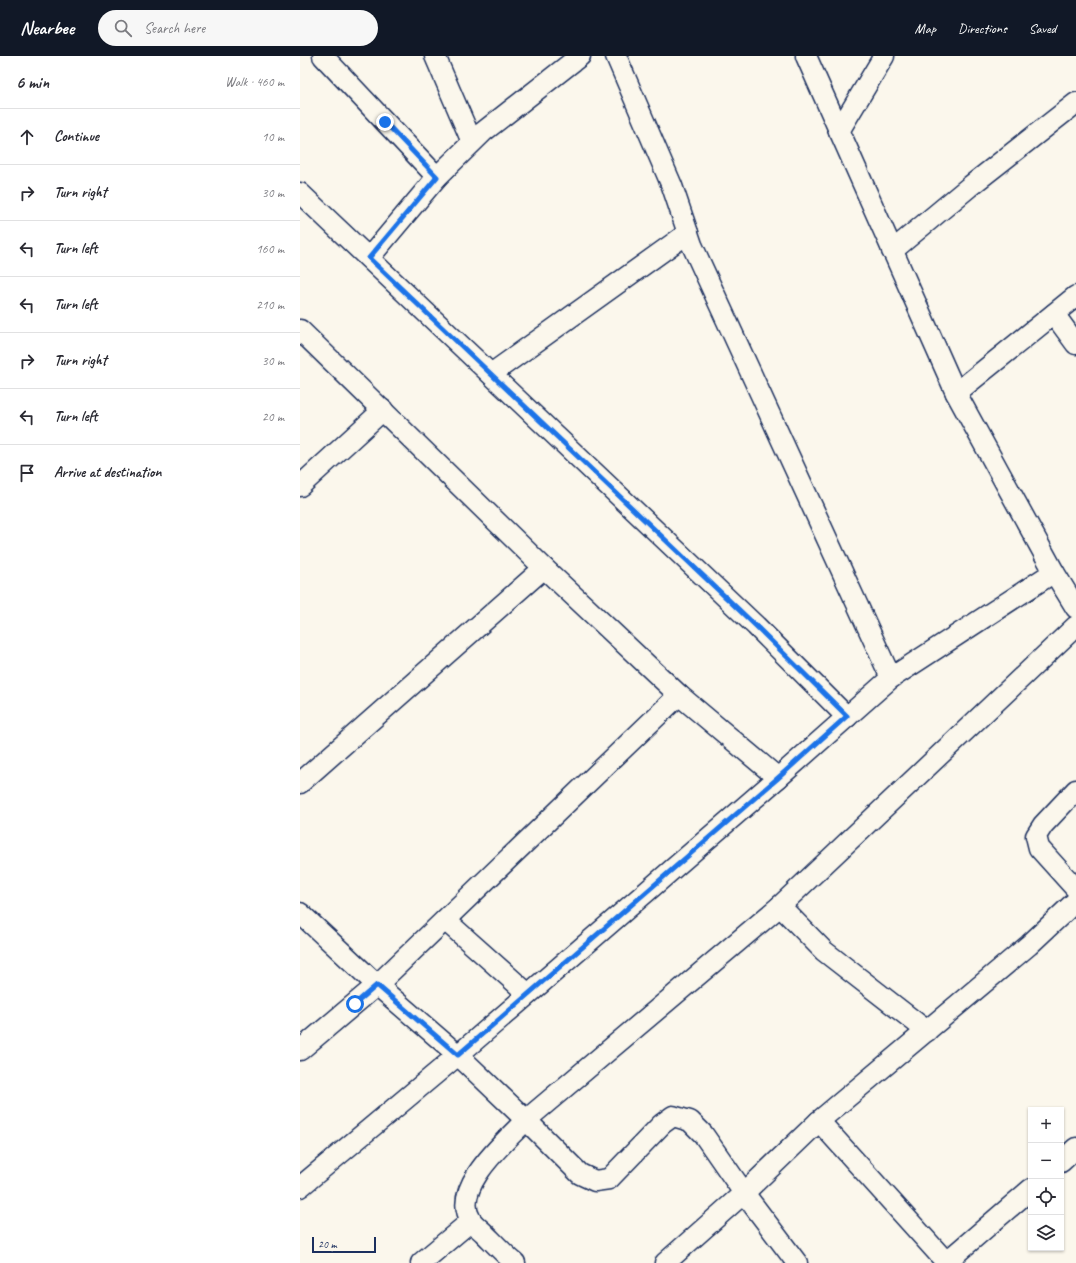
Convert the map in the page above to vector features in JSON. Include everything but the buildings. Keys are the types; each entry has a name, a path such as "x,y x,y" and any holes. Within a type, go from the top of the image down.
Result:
{"street":[{"path":"323,56 437,177"},
{"path":"435,56 472,142"},
{"path":"369,258 437,177 472,142 580,56"},
{"path":"616,56 672,186 692,245 891,678"},
{"path":"806,56 956,393 1054,572 1076,608"},
{"path":"839,130 884,56"},
{"path":"892,251 1076,102"},
{"path":"300,193 756,626 847,716"},
{"path":"491,374 688,234"},
{"path":"956,393 1076,296"},
{"path":"1054,314 1076,344"},
{"path":"300,330 544,568 679,695 778,778"},
{"path":"300,486 383,410"},
{"path":"300,783 544,568"},
{"path":"300,1187 458,1055 778,778 891,678 1054,572"},
{"path":"515,1263 471,1221 466,1209 467,1198 476,1175 526,1120 780,906 1076,626"},
{"path":"300,1050 377,985 679,695"},
{"path":"1076,790 1043,825 1036,836 1038,848 1076,889"},
{"path":"666,1263 744,1193 819,1121 1029,946 1076,901"},
{"path":"780,906 824,951 927,1031"},
{"path":"300,913 377,985 458,1055 580,1174 595,1181 609,1179 662,1124 673,1116 690,1120 703,1134 744,1193 797,1263"},
{"path":"445,920 528,994"},
{"path":"819,1121 946,1263 1028,1192"},
{"path":"1064,1159 1076,1148"},
{"path":"420,1263 471,1221"}],"route":[{"path":"355,1004 377,985 458,1055 778,778 847,716 756,626 369,258 437,177 385,122"}]}
